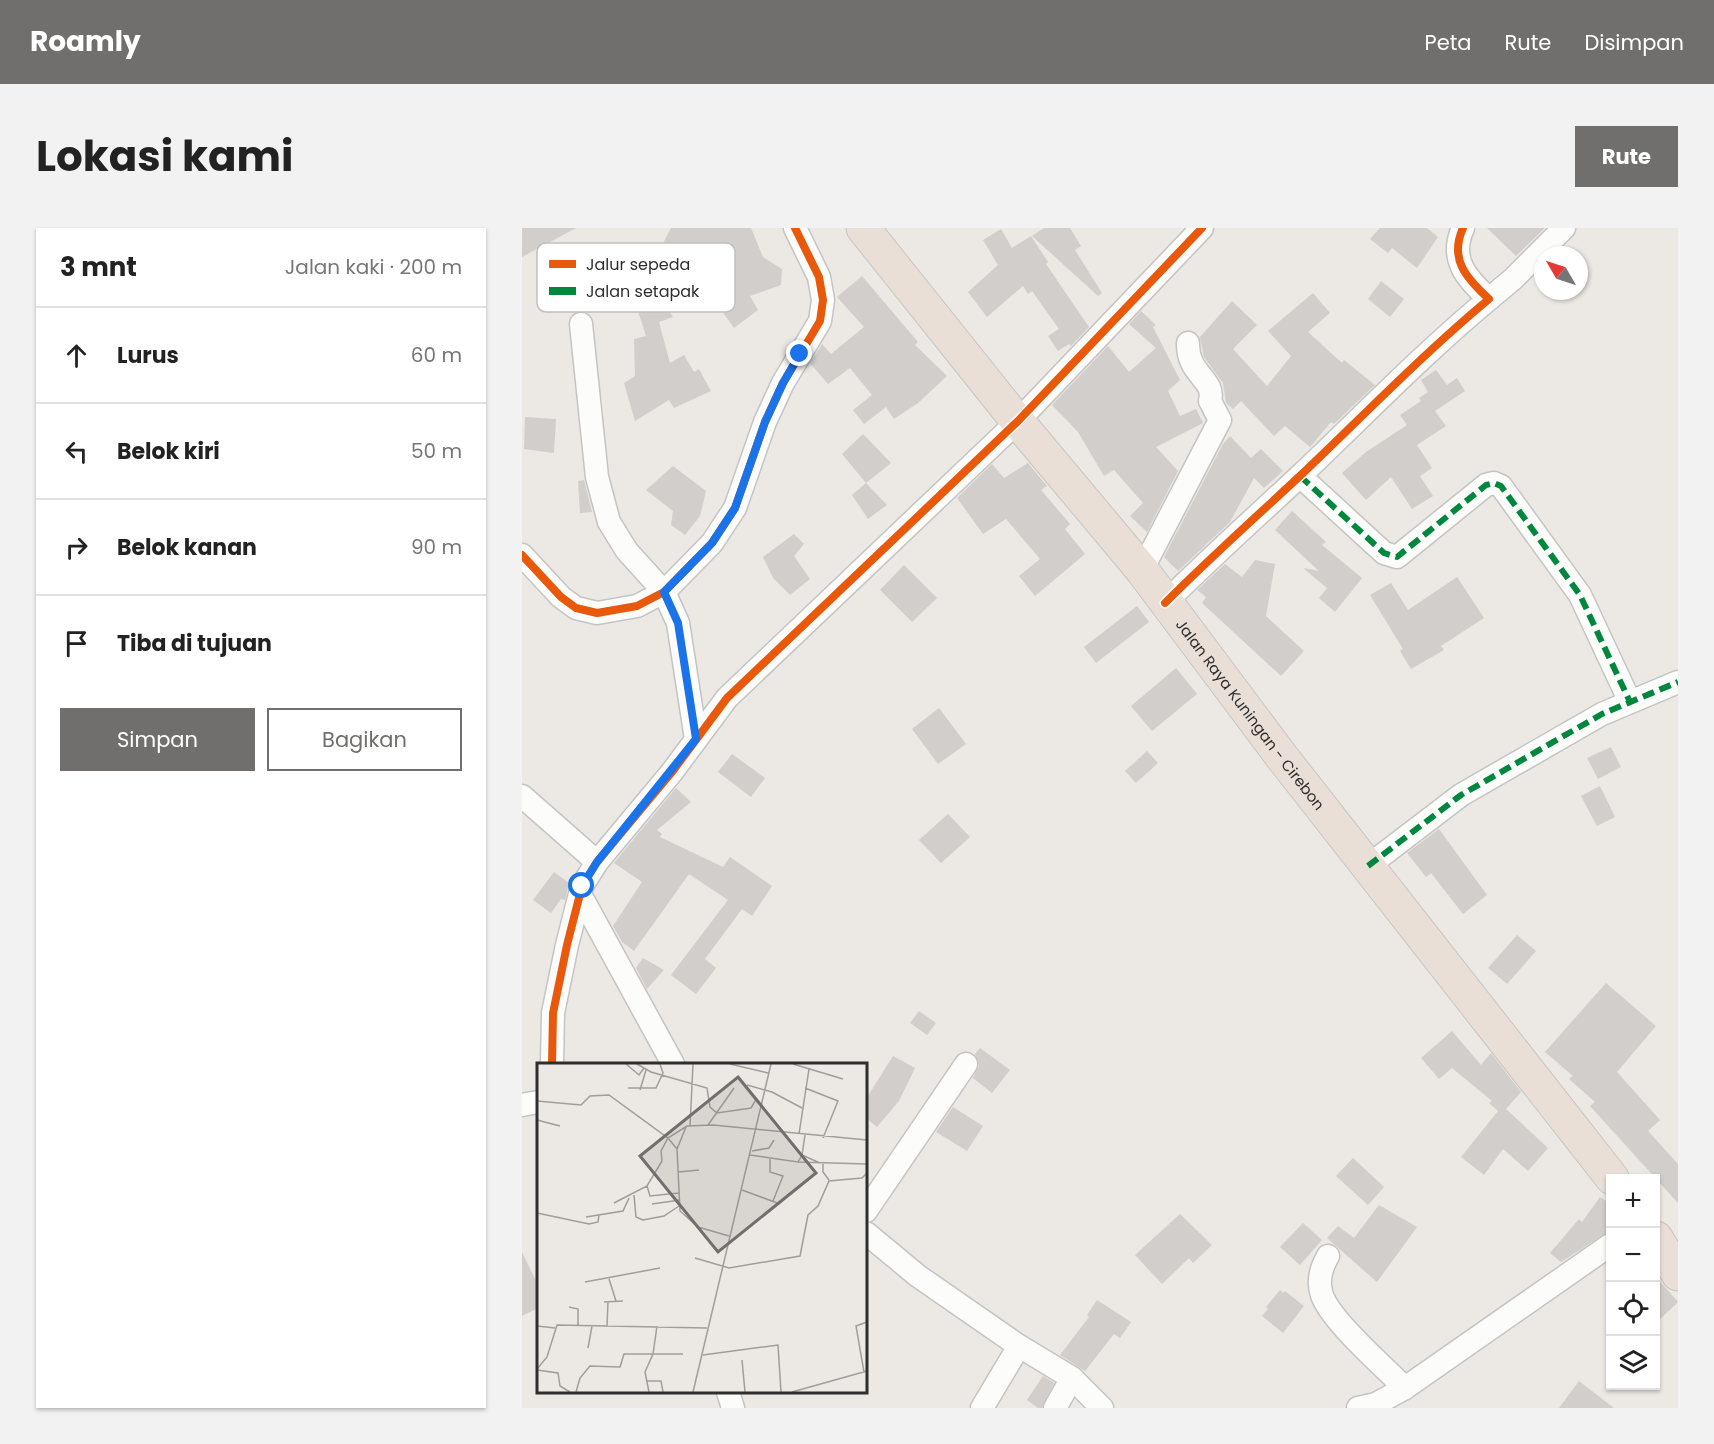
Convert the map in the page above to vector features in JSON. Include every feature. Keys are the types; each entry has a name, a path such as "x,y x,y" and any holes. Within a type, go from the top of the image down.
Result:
{"highway":[{"name":"Jalan Raya Kuningan - Cirebon","path":"863,228 1138,566 1282,757 1608,1174"},
{"path":"1660,1245 1678,1274"}],"street":[{"path":"522,555 561,597 576,608 597,613 627,608 649,601 664,592 712,543 735,508 774,402 820,321 823,300 819,278 795,228"},
{"path":"552,1063 552,1013 582,886 597,862 727,698 1018,421 1202,228"},
{"path":"1463,228 1457,249 1458,261 1467,279 1489,298"},
{"path":"1166,603 1198,568 1300,476 1420,359 1513,279 1564,228"},
{"path":"581,324 597,477 609,522 627,551 664,592 678,623 696,739"},
{"path":"1138,566 1220,423 1218,412 1210,401 1212,394 1210,387 1190,363 1188,343"},
{"path":"1300,476 1384,553 1397,557 1486,485 1494,483 1501,486 1580,595 1630,702"},
{"path":"1368,866 1461,795 1602,714 1678,682"},
{"path":"522,796 597,862"},
{"path":"581,896 672,1063"},
{"path":"869,1205 966,1064"},
{"path":"522,1105 537,1102"},
{"path":"867,1234 918,1276 1019,1346 1072,1378 1102,1408"},
{"path":"1358,1408 1376,1404 1405,1388 1606,1248"},
{"path":"1329,1256 1320,1278 1322,1296 1348,1331 1405,1388"},
{"path":"982,1408 1019,1346"},
{"path":"1055,1408 1072,1378"},
{"path":"728,1393 733,1408"}],"building":[{"path":"522,228 576,228 548,243 537,243 537,249 522,257"},
{"path":"671,228 751,228 763,257 782,269 781,285 750,296 758,310 734,328 723,312 735,312 735,243 663,243"},
{"path":"1044,228 1070,228 1081,246 1075,250 1102,293 1098,296 1032,236"},
{"path":"1380,228 1427,228 1438,237 1417,268 1392,248 1388,253 1370,239"},
{"path":"1487,228 1545,228 1516,256"},
{"path":"1001,229 1012,248 1031,236 1048,262 1046,264 1089,327 1071,346 1069,344 1058,351 1048,336 1059,329 1032,291 1028,294 1023,286 987,317 968,292 998,265 983,240"},
{"path":"862,276 918,342 915,345 947,376 918,403 894,419 886,407 864,424 853,410 872,395 850,368 828,384 810,363 822,344 831,354 864,327 837,297"},
{"path":"1381,281 1404,299 1390,317 1368,299"},
{"path":"1313,293 1330,313 1308,332 1342,363 1344,360 1375,385 1334,424 1331,422 1310,447 1285,426 1274,436 1241,401 1233,409 1226,403 1223,383 1204,357 1200,337 1232,301 1257,325 1233,349 1267,386 1291,356 1268,331"},
{"path":"1141,311 1156,325 1153,327 1180,380 1168,391 1180,416 1196,409 1203,423 1156,447 1178,471 1147,532 1130,516 1143,503 1114,470 1104,476 1078,432 1052,405 1108,346 1129,372 1156,348 1129,324"},
{"path":"638,312 670,312 673,317 659,322 670,363 684,355 694,372 699,369 711,391 674,408 669,400 635,421 624,383 635,376 634,339 646,336"},
{"path":"1436,370 1447,385 1457,378 1465,391 1435,411 1446,426 1417,445 1432,468 1420,476 1433,496 1412,509 1391,477 1366,500 1342,473 1366,452 1407,425 1400,415 1421,401 1419,398 1428,392 1421,380"},
{"path":"525,417 556,419 554,453 524,449"},
{"path":"863,434 891,463 866,483 842,454"},
{"path":"1230,436 1251,458 1261,449 1283,471 1264,488 1254,478 1230,522 1178,571 1164,557 1223,444"},
{"path":"1028,463 1047,486 1041,490 1070,524 1065,529 1085,554 1035,596 1019,576 1040,559 1006,519 983,534 957,498 992,464 1004,478"},
{"path":"673,466 706,491 700,516 685,535 671,525 673,511 646,490"},
{"path":"584,480 592,512 580,513 578,481"},
{"path":"866,483 887,505 868,519 852,495"},
{"path":"1292,511 1326,542 1322,545 1362,578 1335,612 1319,598 1327,588 1303,568 1319,571 1275,530"},
{"path":"794,534 804,544 794,556 810,579 790,595 773,578 763,557"},
{"path":"1255,560 1275,564 1266,616 1304,651 1281,676 1202,603 1206,597 1197,590 1225,564 1242,577"},
{"path":"904,565 937,598 912,622 880,590"},
{"path":"1457,577 1484,618 1441,646 1444,650 1411,669 1400,651 1403,649 1370,595 1391,583 1408,610"},
{"path":"1137,606 1149,622 1096,663 1084,647"},
{"path":"1176,668 1197,694 1152,731 1131,706"},
{"path":"939,708 966,744 938,764 912,729"},
{"path":"1611,747 1621,767 1598,779 1587,758"},
{"path":"1147,751 1158,763 1136,783 1125,771"},
{"path":"732,754 765,778 751,797 718,772"},
{"path":"1600,786 1615,817 1597,826 1581,796"},
{"path":"676,788 691,802 657,830 662,834 660,837 723,867 730,857 772,886 752,916 742,909 705,959 716,968 696,994 671,975 728,900 689,874 634,951 622,942 613,926 642,882 614,863"},
{"path":"948,814 970,837 941,863 919,840"},
{"path":"1439,829 1487,895 1463,914 1431,873 1426,877 1407,853"},
{"path":"554,872 569,883 565,900 561,899 551,913 533,900"},
{"path":"1517,935 1536,951 1507,984 1488,968"},
{"path":"643,958 664,970 647,989 636,968"},
{"path":"1606,983 1656,1026 1617,1072 1660,1120 1648,1131 1678,1164 1678,1203 1660,1183 1660,1174 1652,1174 1590,1106 1595,1102 1569,1079 1573,1076 1545,1052"},
{"path":"919,1011 936,1023 927,1035 910,1023"},
{"path":"1452,1031 1481,1065 1491,1053 1521,1092 1506,1109 1548,1148 1528,1171 1503,1149 1484,1175 1461,1157 1498,1111 1489,1103 1492,1101 1452,1068 1439,1079 1421,1058"},
{"path":"980,1048 1010,1070 992,1093 973,1078 979,1066 975,1054"},
{"path":"893,1056 915,1068 899,1101 877,1127 867,1119 867,1097"},
{"path":"953,1107 983,1126 967,1151 936,1132"},
{"path":"1353,1158 1384,1187 1368,1205 1336,1176"},
{"path":"1600,1197 1606,1201 1606,1233 1561,1262 1550,1253 1579,1219 1582,1222"},
{"path":"1379,1205 1417,1227 1377,1282 1327,1238 1338,1226 1354,1238"},
{"path":"1180,1214 1212,1245 1193,1263 1189,1258 1162,1284 1135,1255"},
{"path":"1303,1223 1322,1240 1300,1265 1280,1247"},
{"path":"522,1252 537,1283 537,1308 522,1316"},
{"path":"1660,1282 1678,1302 1660,1319"},
{"path":"1280,1290 1283,1293 1285,1291 1304,1306 1283,1333 1262,1316 1268,1309 1266,1307"},
{"path":"1097,1300 1131,1322 1120,1338 1114,1334 1085,1371 1060,1355 1089,1317 1087,1315"},
{"path":"1043,1376 1054,1383 1042,1408 1038,1408 1027,1400"},
{"path":"1579,1381 1614,1408 1559,1408"}],"marked path":[{"path":"1300,476 1384,553 1397,557 1486,485 1494,483 1501,486 1580,595 1630,702"},
{"path":"1368,866 1461,795 1602,714 1678,682"}],"cycle path":[{"path":"522,555 561,597 576,608 597,613 637,606 664,592 712,543 735,508 765,422 783,383 820,321 823,300 819,277 795,228"},
{"path":"552,1063 553,1013 567,945 582,886 597,862 672,772 727,698 1018,421 1202,228"},
{"path":"1165,603 1417,363 1489,299 1473,283 1459,259 1459,239 1463,228"}],"route":[{"path":"582,886 597,862 672,772 696,739 678,623 664,592 712,543 735,508 765,422 783,383 800,354"}]}
